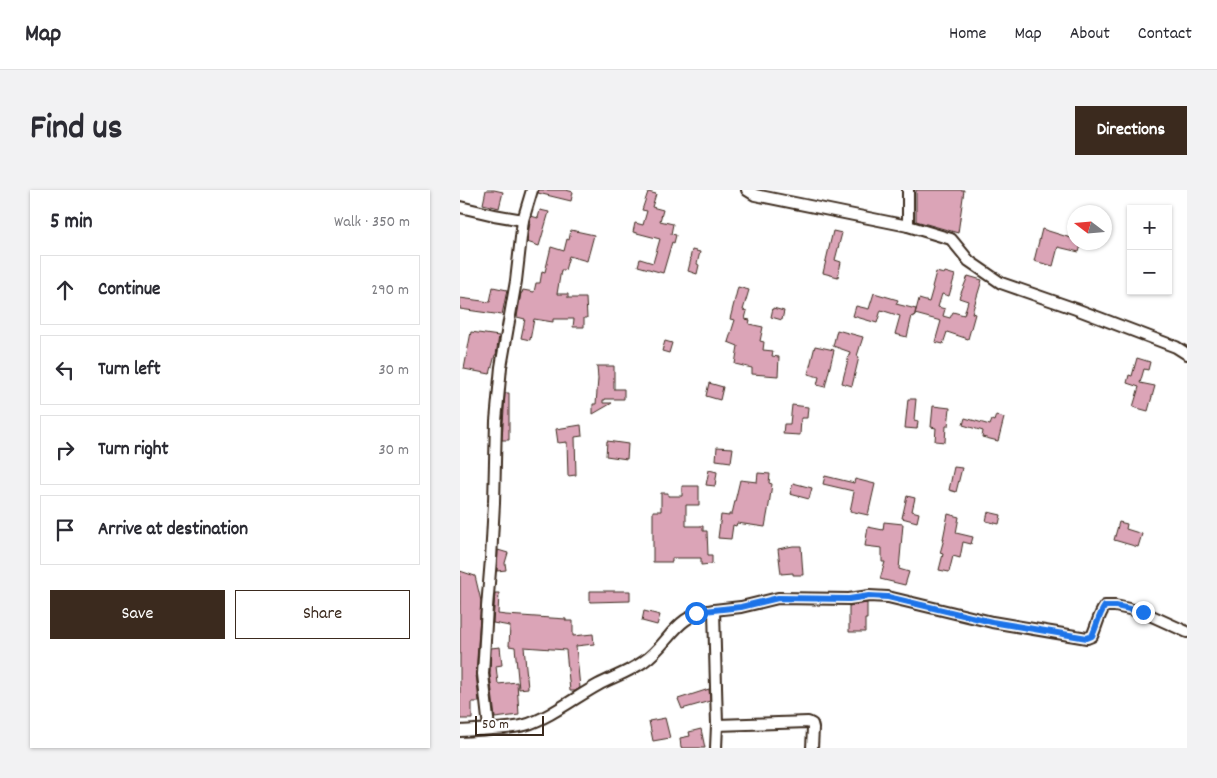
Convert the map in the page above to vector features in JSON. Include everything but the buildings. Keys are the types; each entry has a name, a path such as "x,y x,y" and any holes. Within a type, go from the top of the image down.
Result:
{"street":[{"path":"489,728 484,674 486,607 494,503 496,421 501,367 516,281 523,220 532,190"},
{"path":"747,190 755,195 908,226 951,239 969,261 1001,283 1162,341 1187,354"},
{"path":"908,190 908,226"},
{"path":"460,206 523,220"},
{"path":"460,731 517,726 538,720 598,685 643,662 653,654 682,621 696,613 741,607 778,598 849,599 869,596 888,597 992,622 1087,638 1092,636 1100,613 1105,606 1116,606 1143,612 1187,632"},
{"path":"714,610 716,748"},
{"path":"717,725 808,722 812,724 813,728 812,748"}],"route":[{"path":"696,613 741,607 778,598 849,599 869,596 888,597 992,622 1089,638 1092,636 1100,613 1105,606 1116,606 1143,612"}]}
